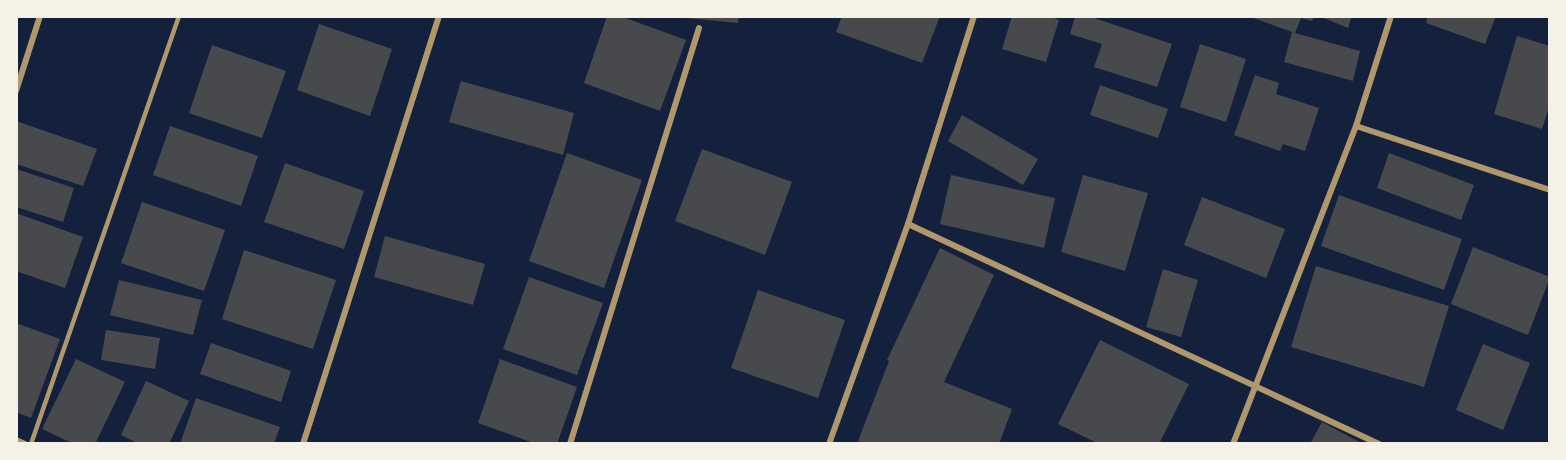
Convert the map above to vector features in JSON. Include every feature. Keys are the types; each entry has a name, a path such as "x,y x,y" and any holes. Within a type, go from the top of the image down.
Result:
{"street":[{"path":"16,90 40,16"},
{"path":"303,444 439,16"},
{"path":"828,444 908,224 974,16"},
{"path":"1233,444 1256,386 1262,364 1356,126 1391,16"},
{"path":"570,444 699,28"},
{"path":"1356,126 1550,190"},
{"path":"908,224 1379,444"},
{"path":"16,440 26,444"}],"lane":[{"path":"31,444 179,16"}],"building":[{"path":"607,16 620,16 686,40 660,111 584,83"},
{"path":"686,16 739,16 738,23 686,18"},
{"path":"842,16 940,16 922,63 836,32"},
{"path":"1012,16 1049,16 1059,20 1046,62 1002,49"},
{"path":"1075,16 1088,16 1172,44 1157,87 1094,67 1102,44 1070,34"},
{"path":"1314,16 1312,21 1301,18 1295,33 1360,51 1353,81 1284,62 1292,32 1251,17"},
{"path":"1319,16 1352,16 1348,28"},
{"path":"1428,16 1496,16 1485,44 1426,23"},
{"path":"319,24 392,49 370,116 297,90"},
{"path":"1517,36 1550,46 1550,104 1542,129 1494,114"},
{"path":"1200,44 1246,59 1226,122 1180,107"},
{"path":"212,45 286,71 262,138 189,113"},
{"path":"1255,75 1279,83 1276,94 1319,108 1305,151 1283,144 1280,151 1234,135"},
{"path":"461,81 574,113 563,155 449,122"},
{"path":"1100,85 1168,109 1158,138 1090,115"},
{"path":"962,115 1038,159 1023,185 948,141"},
{"path":"16,121 97,149 83,186 16,164"},
{"path":"170,126 258,156 241,206 153,175"},
{"path":"702,149 792,182 765,255 675,221"},
{"path":"567,153 642,180 604,288 529,261"},
{"path":"1389,153 1474,185 1461,220 1377,188"},
{"path":"285,163 364,191 344,249 264,222"},
{"path":"16,169 74,188 63,222 16,207"},
{"path":"951,175 1055,198 1044,248 940,224"},
{"path":"1083,175 1148,193 1125,271 1061,252"},
{"path":"1339,195 1462,239 1444,290 1321,246"},
{"path":"1202,197 1285,229 1266,278 1184,245"},
{"path":"142,202 225,230 204,291 121,263"},
{"path":"16,213 83,237 65,288 16,271"},
{"path":"385,236 485,264 473,305 374,277"},
{"path":"1473,247 1550,277 1528,335 1451,304"},
{"path":"940,248 994,275 944,382 1012,409 999,444 865,444 858,441 889,361 887,360"},
{"path":"244,250 336,280 313,349 222,319"},
{"path":"1316,266 1449,306 1424,387 1291,347"},
{"path":"1163,269 1198,280 1181,337 1146,327"},
{"path":"529,277 603,303 577,375 503,349"},
{"path":"119,280 202,300 193,335 110,315"},
{"path":"758,290 845,320 818,398 731,368"},
{"path":"16,323 60,339 31,418 16,412"},
{"path":"106,330 160,338 155,369 101,360"},
{"path":"1100,340 1189,384 1159,444 1099,444 1058,424"},
{"path":"211,343 291,371 281,402 200,374"},
{"path":"1483,344 1530,363 1503,430 1456,410"},
{"path":"76,359 125,382 95,444 74,444 42,429"},
{"path":"500,359 577,387 557,444 536,444 478,423"},
{"path":"146,381 189,401 169,444 139,444 121,435"},
{"path":"196,398 280,427 274,444 180,444"},
{"path":"1322,422 1363,444 1310,444"}]}
